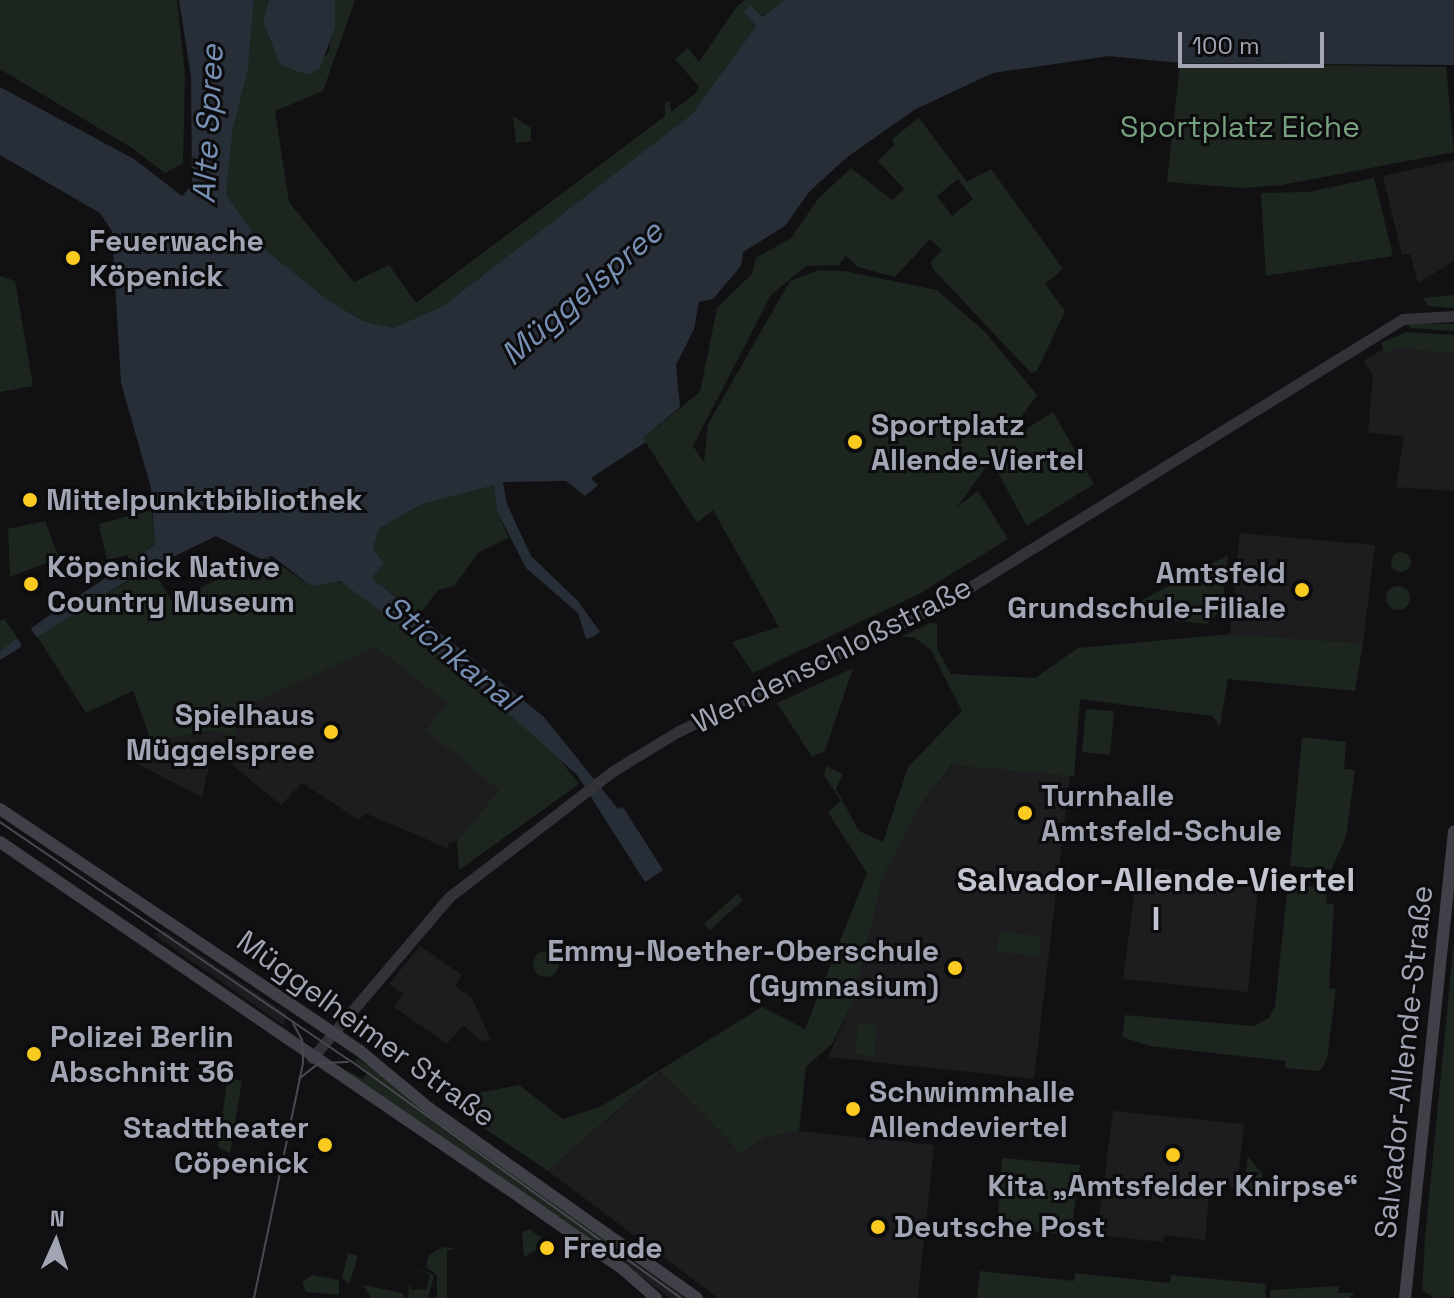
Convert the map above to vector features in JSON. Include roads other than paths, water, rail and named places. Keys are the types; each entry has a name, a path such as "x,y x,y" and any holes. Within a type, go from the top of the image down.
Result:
{"main road":[{"name":"Müggelheimer Straße","path":"0,809 334,1033 430,1109 697,1298"},
{"name":"Salvador-Allende-Straße","path":"1405,1298 1454,832"},
{"name":"Müggelheimer Straße","path":"0,842 312,1058 532,1205 656,1298"}],"street":[{"name":"Wendenschloßstraße","path":"312,1058 449,897 571,800 613,771 677,732 935,608 1403,319 1454,316"}],"water":[{"path":"179,0 254,0 248,69 233,129 226,195 267,251 328,300 363,321 393,328 443,306 692,114 756,26 744,11 751,5 762,17 784,0 1454,0 1454,65 1180,63 1109,56 993,73 914,110 846,158 809,192 785,226 743,252 741,266 713,299 699,302 694,329 676,365 680,407 643,438 646,442 591,478 598,485 585,496 566,481 503,482 507,504 531,556 578,601 600,632 593,637 586,639 578,613 526,568 497,511 494,485 422,504 380,528 373,548 384,563 372,578 544,717 618,809 623,807 663,870 645,882 577,775 465,674 340,581 311,586 272,556 261,559 216,536 138,574 0,660 0,651 155,545 151,488 121,383 112,231 100,213 0,155 0,87 134,159 182,196 192,185 191,77"},
{"path":"269,0 335,0 335,27 320,68 307,75 280,65 263,22"}],"tram line":[{"path":"0,822 351,1061 681,1298"},
{"path":"254,1298 303,1063 302,1040 293,1023"},
{"path":"299,1079 319,1063 348,1062"}],"place":[{"name":"Feuerwache Köpenick","path":"73,258"},
{"name":"Sportplatz Allende-Viertel","path":"855,442"},
{"name":"Mittelpunktbibliothek","path":"30,500"},
{"name":"Köpenick Native Country Museum","path":"31,584"},
{"name":"Amtsfeld Grundschule-Filiale","path":"1302,590"},
{"name":"Spielhaus Müggelspree","path":"331,732"},
{"name":"Turnhalle Amtsfeld-Schule","path":"1025,813"},
{"name":"Emmy-Noether-Oberschule (Gymnasium)","path":"955,968"},
{"name":"Polizei Berlin Abschnitt 36","path":"34,1054"},
{"name":"Schwimmhalle Allendeviertel","path":"853,1109"},
{"name":"Stadttheater Cöpenick","path":"325,1145"},
{"name":"Kita „Amtsfelder Knirpse“","path":"1173,1155"},
{"name":"Deutsche Post","path":"878,1227"},
{"name":"Freude","path":"547,1248"}],"district":[{"name":"Salvador-Allende-Viertel I","path":"1156,898"}],"water label":[{"name":"Alte Spree","path":"208,124"},
{"name":"Müggelspree","path":"582,293"},
{"name":"Stichkanal","path":"451,653"}],"park label":[{"name":"Sportplatz Eiche","path":"1240,127"}]}
